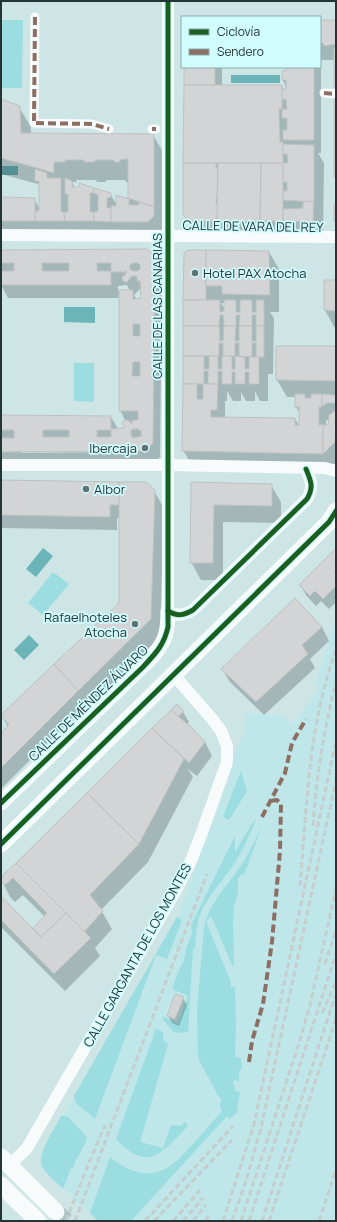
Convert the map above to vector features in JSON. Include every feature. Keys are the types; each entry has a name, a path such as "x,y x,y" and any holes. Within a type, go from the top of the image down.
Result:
{"main road":[{"path":"1,844 334,516"},
{"path":"5,1162 56,1212"},
{"path":"1,1185 38,1221"}],"street":[{"name":"CALLE DE LAS CANARIAS","path":"168,1 168,611"},
{"path":"35,17 34,123 92,124 109,129"},
{"path":"324,93 336,94"},
{"name":"CALLE DE VARA DEL REY","path":"1,235 336,237"},
{"path":"1,465 168,465 306,469 325,468 336,471"},
{"path":"168,611 179,615 186,614 193,610 307,500 312,486 306,469"},
{"name":"CALLE DE MÉNDEZ ÁLVARO","path":"1,803 152,657 165,639 168,627 168,611"},
{"name":"CALLE GARGANTA DE LOS MONTES","path":"5,1162 27,1148 176,890 190,863 227,762 227,746 221,731 174,675"}],"shaded area":[{"path":"1,20 23,20 22,88 1,88"},
{"path":"231,75 280,75 280,83 231,83"},
{"path":"1,166 18,166 18,175 1,175"},
{"path":"64,307 95,307 95,323 64,322"},
{"path":"74,363 94,363 94,402 74,401"},
{"path":"43,548 53,556 36,577 26,569"},
{"path":"53,572 69,584 43,615 28,603"},
{"path":"336,620 336,1221 98,1221 42,1168 40,1161 42,1151 177,917 229,779 234,756 244,730 246,713 282,716 293,724 319,688 316,682"},
{"path":"29,635 39,645 24,660 14,650"},
{"path":"241,771 247,791 229,820 223,817"},
{"path":"256,819 237,859 211,895 200,915 195,949 193,949 188,1032 175,1033 164,1021 162,1016 178,1024 188,996 172,989 184,960 186,949 192,934 191,925 235,836 235,852"},
{"path":"262,826 244,875 241,875 238,878 238,892 234,907 233,920 233,967 211,916 206,922 231,982 231,987 235,987 235,1057 241,1058 242,1068 239,1071 239,1081 236,1081 235,1079 233,1081 235,1091 240,1092 237,1112 230,1119 227,1116 131,1221 98,1221 90,1213 110,1157 117,1163 133,1171 141,1173 157,1172 166,1169 180,1158 222,1111 220,1106 221,1099 198,1058 197,1008 204,928 209,911 243,862"},
{"path":"177,917 182,920 167,959 156,955 95,1119 76,1103 74,1096"},
{"path":"156,1029 163,1032 163,1040 168,1044 140,1142 163,1148 171,1125 181,1126 185,1122 188,1126 162,1151 155,1155 146,1157 128,1150 116,1139"},
{"path":"61,1116 67,1116 87,1137 73,1168 71,1168 63,1189 45,1171 41,1163 44,1149"}],"building":[{"path":"321,20 336,20 336,44 324,46 323,43 321,43"},
{"path":"334,48 336,48 336,88 334,87"},
{"path":"184,68 215,68 215,85 184,85"},
{"path":"286,68 314,68 314,140 283,140 283,130 287,130 287,118 282,118 282,109 287,109 286,99 282,100 282,89 286,89 286,80 282,80 282,71 286,71"},
{"path":"184,85 282,85 282,109 279,109 280,142 283,142 283,163 183,163"},
{"path":"1,99 20,106 21,133 154,134 154,207 128,198 128,159 120,160 120,162 114,162 114,160 95,160 95,162 84,162 84,160 65,160 66,162 54,162 54,173 1,158"},
{"path":"334,99 336,99 336,117 334,117"},
{"path":"334,117 336,117 336,160 334,160"},
{"path":"283,144 314,145 314,202 283,200 283,191 287,191 287,182 283,182 283,163 288,163 287,154 283,154"},
{"path":"334,160 336,160 336,179 334,177"},
{"path":"183,163 216,163 216,168 218,168 216,199 216,203 218,203 217,221 189,221 183,215"},
{"path":"218,163 261,163 260,221 217,221"},
{"path":"261,163 283,163 283,221 260,221"},
{"path":"35,169 47,173 47,178 61,178 61,212 64,212 65,221 35,221 35,211 39,211 39,181 35,181"},
{"path":"65,178 72,181 72,187 79,187 79,183 94,188 94,193 90,193 90,212 94,212 94,221 65,221 64,212 68,212 68,194 65,194"},
{"path":"94,188 111,193 111,197 107,198 107,208 111,208 111,222 94,221 94,212 98,211 98,195 94,193"},
{"path":"116,195 129,199 129,205 139,205 139,202 154,207 154,216 148,222 111,222 111,206 116,206"},
{"path":"1,197 35,198 35,221 1,221"},
{"path":"303,201 314,202 313,222 283,221 283,209 303,208"},
{"path":"334,204 336,204 336,221 334,221"},
{"path":"147,249 155,256 153,443 146,451 1,452 1,438 14,438 14,430 1,430 1,415 111,416 111,429 124,428 122,424 124,420 128,420 132,424 132,420 138,420 138,411 119,411 119,290 133,290 133,299 141,298 140,281 137,281 137,276 132,276 127,282 124,282 122,279 122,277 126,274 126,270 125,272 111,272 111,285 1,285 1,271 14,271 14,263 1,263 1,250","holes":["42,263 69,263 69,271 42,271","97,263 111,263 111,271 97,271","133,263 138,263 140,265 140,269 138,271 133,271 130,269 130,265","133,324 140,324 140,336 133,336","133,362 140,362 140,376 132,376","133,429 138,429 141,431 141,436 133,438 131,431","43,430 69,430 69,437 43,437","97,430 111,430 111,437 97,437"]},
{"path":"187,250 206,250 206,300 183,300 184,254"},
{"path":"206,250 269,251 270,295 222,294 222,286 206,286"},
{"path":"324,280 336,280 336,311 324,310"},
{"path":"183,300 220,300 220,312 224,311 224,300 236,300 236,312 240,312 240,300 252,300 252,312 256,312 256,300 264,300 264,326 256,326 256,315 252,315 252,326 239,326 240,315 236,315 236,326 224,326 223,315 220,315 219,326 183,326"},
{"path":"183,326 219,326 220,341 223,341 224,326 236,326 235,341 239,341 239,326 252,326 252,341 256,341 256,326 264,326 264,357 256,357 256,343 252,343 252,357 239,356 239,343 235,343 235,356 223,356 223,343 219,343 219,356 183,356"},
{"path":"276,346 336,346 336,381 276,380"},
{"path":"183,356 204,356 204,369 209,369 209,356 218,356 218,369 222,369 222,356 232,356 232,369 235,369 235,356 245,357 245,369 249,369 249,357 259,357 259,384 249,384 249,372 245,372 245,384 235,384 235,372 232,372 232,384 222,384 222,371 218,371 218,384 208,384 208,371 204,371 204,384 183,384"},
{"path":"183,384 197,384 197,399 203,399 203,384 218,384 217,410 211,410 211,417 295,418 295,425 299,425 299,407 295,407 295,394 305,394 305,398 311,398 311,394 322,394 322,407 319,407 319,425 323,424 323,454 182,451"},
{"path":"322,394 336,395 336,403 328,403 322,406"},
{"path":"336,410 336,441 323,454 323,425 328,425 329,415"},
{"path":"1,480 119,482 119,505 110,505 110,517 1,515"},
{"path":"119,482 146,482 155,490 151,619 78,691 54,664 119,603"},
{"path":"191,482 272,484 272,506 214,505 213,563 190,563"},
{"path":"336,548 336,570 334,572 336,574 336,586 323,599 315,591 310,596 299,585"},
{"path":"295,598 322,627 302,645 308,654 256,702 221,669"},
{"path":"54,664 78,691 1,768 1,733 9,725 1,715"},
{"path":"177,704 184,711 178,717 171,710"},
{"path":"171,710 192,728 205,742 189,763 152,728"},
{"path":"152,728 184,759 139,844 87,793"},
{"path":"87,793 139,844 90,895 103,911 84,932 16,863"},
{"path":"16,863 66,913 41,937 33,928 47,913 13,878 5,885 1,881 1,877"},
{"path":"1,896 41,937 66,913 91,938 54,974 1,920"},
{"path":"175,994 184,997 175,1019 167,1016"}],"tunnel":[{"path":"56,1212 66,1221"}],"railway":[{"path":"300,886 307,796 314,737 327,678 336,650"},
{"path":"313,826 321,753 336,682"},
{"path":"223,1221 254,1124 336,741"},
{"path":"232,1221 246,1181 261,1128 336,780"},
{"path":"75,1221 207,874"},
{"path":"241,1221 300,1040 310,1005 336,889"},
{"path":"325,964 336,931"},
{"path":"249,1221 336,954"},
{"path":"322,1013 336,982"},
{"path":"262,1221 335,996"},
{"path":"269,1221 336,1019"},
{"path":"66,1221 105,1125"},
{"path":"145,1221 233,1126"},
{"path":"154,1221 232,1140"},
{"path":"319,1221 336,1170"},
{"path":"173,1221 200,1190"},
{"path":"183,1221 203,1198"},
{"path":"193,1221 206,1205"},
{"path":"205,1221 211,1213"}],"marked path":[{"path":"35,17 34,123 92,124 109,129"},
{"path":"324,93 336,94"},
{"path":"262,817 285,773 292,743 306,719"},
{"path":"249,1062 252,1041 263,1004 272,942 280,851 281,804 277,800 270,801"}],"cycle path":[{"path":"1,803 143,667 159,648 168,627 168,1"},
{"path":"168,611 181,615 193,610 307,499 311,484 306,469"},
{"path":"1,844 329,522 336,511"}],"place":[{"name":"Hotel PAX Atocha","path":"195,273"},
{"name":"Ibercaja","path":"145,448"},
{"name":"Albor","path":"86,489"},
{"name":"Rafaelhoteles Atocha","path":"135,624"}]}
